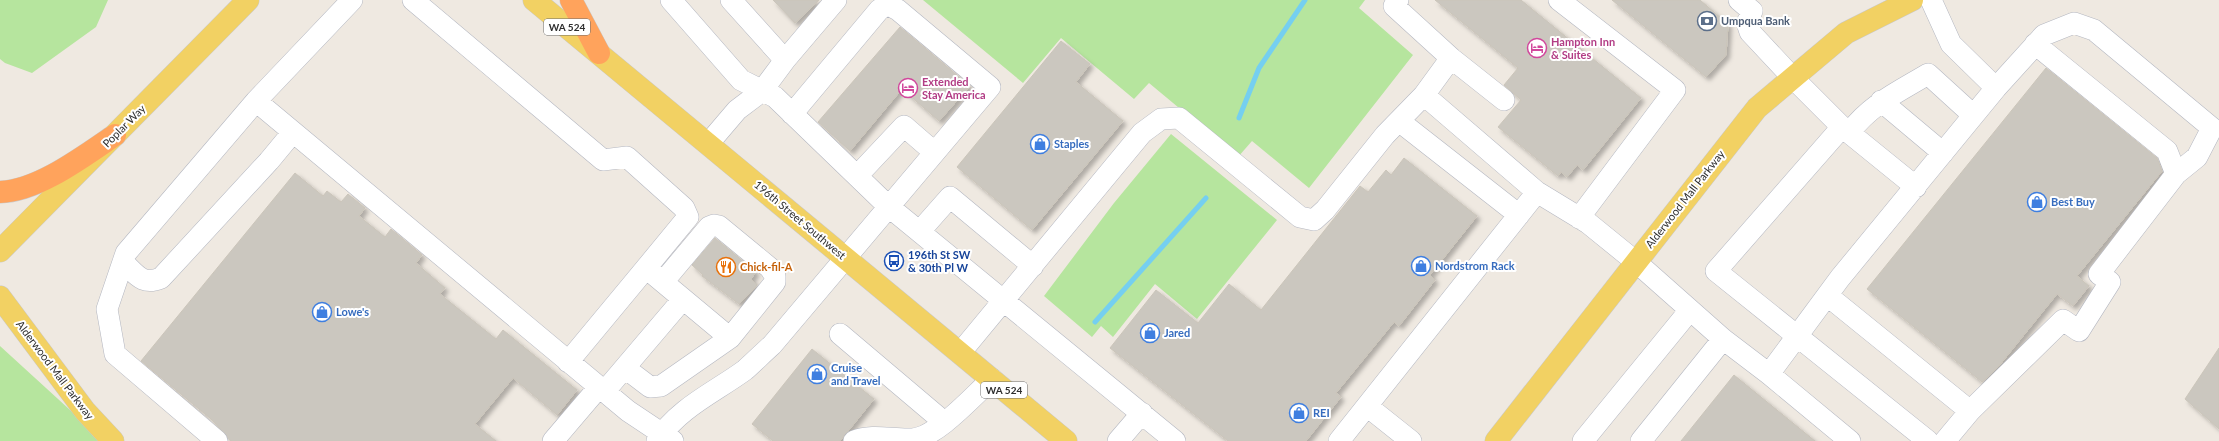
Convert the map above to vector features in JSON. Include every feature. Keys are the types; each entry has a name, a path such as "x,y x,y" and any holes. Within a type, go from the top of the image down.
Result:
{"highway":[{"path":"571,0 599,53"},
{"path":"0,192 14,192 41,180 74,162 115,135"}],"main road":[{"name":"Poplar Way","path":"0,251 248,0"},
{"name":"196th Street Southwest","path":"534,0 1066,441"},
{"name":"Alderwood Mall Parkway","path":"1496,441 1757,108 1846,33 1912,0"},
{"name":"Alderwood Mall Parkway","path":"0,297 85,411 113,441"}],"lane":[{"path":"217,441 114,354 108,309 126,253 256,100 352,0"},
{"path":"413,0 603,160 627,157 684,208 688,217 568,362"},
{"path":"671,0 741,80 775,97 888,206 1176,441"},
{"path":"731,0 785,60"},
{"path":"708,144 738,110 762,91 785,60 836,0"},
{"path":"1398,0 1394,6 1451,58 1504,100"},
{"path":"1559,0 1675,90 1580,218"},
{"path":"1931,0 1952,44 1996,88"},
{"path":"256,100 568,362 664,438 702,397 744,370 772,345 990,87 898,10 887,4 879,10 792,114"},
{"path":"1752,4 1747,23 1750,32 1792,77 1846,130 1916,187"},
{"path":"1769,374 1797,334 1828,296 1840,278 1916,187 1973,115 2035,44 2044,35 2074,23 2094,30 2212,128 2197,157 2176,174 2099,274 2110,282 2079,331 2062,320 1970,411 1945,441"},
{"path":"2035,44 2167,151 2176,174"},
{"path":"960,353 1142,133 1161,119 1179,118 1300,217 1314,220 1325,210 1385,135 1424,95 1451,58"},
{"path":"1928,441 1797,334 1716,271 1846,130 1881,102 1928,74 1973,115"},
{"path":"1424,95 1537,192 1580,218 1636,262 1723,339 1769,374 1850,441"},
{"path":"1881,102 1943,153"},
{"path":"1399,121 1519,215"},
{"path":"857,176 904,126 934,152"},
{"path":"123,262 145,282 153,282 161,278 269,161 293,132"},
{"path":"1339,441 1537,192"},
{"path":"920,231 950,197 1033,266"},
{"path":"624,368 650,387 661,386 730,338 775,282 775,276 770,268 719,226 714,225 709,227 663,282"},
{"path":"646,268 730,338"},
{"path":"1828,296 1970,411"},
{"path":"553,441 624,368 683,299"},
{"path":"1584,441 1690,310"},
{"path":"840,334 944,422"},
{"path":"1640,441 1723,339"},
{"path":"854,441 875,437 913,439 923,436 944,422 992,379"},
{"path":"1367,406 1411,441"},
{"path":"1118,441 1142,414"}],"green space":[{"path":"0,0 108,0 96,27 32,73 5,63 0,59"},
{"path":"923,0 1365,0 1359,8 1413,55 1309,188 1252,141 1238,157 1149,83 1134,99 1061,38 1023,83"},
{"path":"1171,134 1277,220 1197,319 1155,284 1113,337 1101,326 1092,337 1044,296 1114,203"},
{"path":"0,346 104,441 0,441"}],"building":[{"path":"773,0 819,0 795,23"},
{"name":"Hampton Inn & Suites","path":"1435,0 1521,0 1641,98 1583,170 1577,165 1567,177 1561,172 1558,176 1498,127 1521,100 1504,85 1518,68"},
{"path":"1612,0 1700,0 1728,24 1726,55 1706,77"},
{"name":"Extended Stay America","path":"900,27 970,86 939,121 902,89 850,151 818,122"},
{"name":"Staples","path":"1061,41 1090,64 1076,82 1123,121 1032,230 957,167"},
{"name":"Best Buy","path":"2046,68 2157,158 2162,171 2077,276 2089,286 2073,306 2057,294 1998,367 1982,382 1867,289"},
{"path":"1404,158 1477,216 1430,275 1435,280 1399,326 1394,322 1336,393 1341,397 1306,441 1228,441 1110,348 1156,290 1198,323 1229,284 1261,310 1360,186 1368,192 1386,170 1391,175"},
{"name":"Lowe's","path":"295,173 323,196 327,191 341,202 348,194 365,208 359,216 385,237 391,229 422,255 416,263 445,288 440,294 496,339 503,330 577,390 557,415 513,378 475,424 496,441 231,441 211,419 141,361"},
{"name":"Chick-fil-A","path":"715,238 756,272 751,279 757,285 739,304 702,276 703,275 692,265"},
{"path":"2219,348 2219,429 2185,399"},
{"name":"Cruise and Travel","path":"812,349 874,399 840,441 773,441 752,424"},
{"path":"1734,375 1815,441 1681,441"}],"waterway":[{"path":"1239,118 1259,68 1305,0"},
{"path":"1095,322 1206,198"}],"place":[{"name":"Umpqua Bank","path":"1707,21"},
{"name":"Hampton Inn & Suites","path":"1537,48"},
{"name":"Extended Stay America","path":"908,88"},
{"name":"Staples","path":"1040,144"},
{"name":"Best Buy","path":"2037,202"},
{"name":"196th St SW & 30th Pl W","path":"894,261"},
{"name":"Nordstrom Rack","path":"1421,266"},
{"name":"Chick-fil-A","path":"726,267"},
{"name":"Lowe's","path":"322,312"},
{"name":"Jared","path":"1150,333"},
{"name":"Cruise and Travel","path":"817,374"},
{"name":"REI","path":"1299,413"}]}
